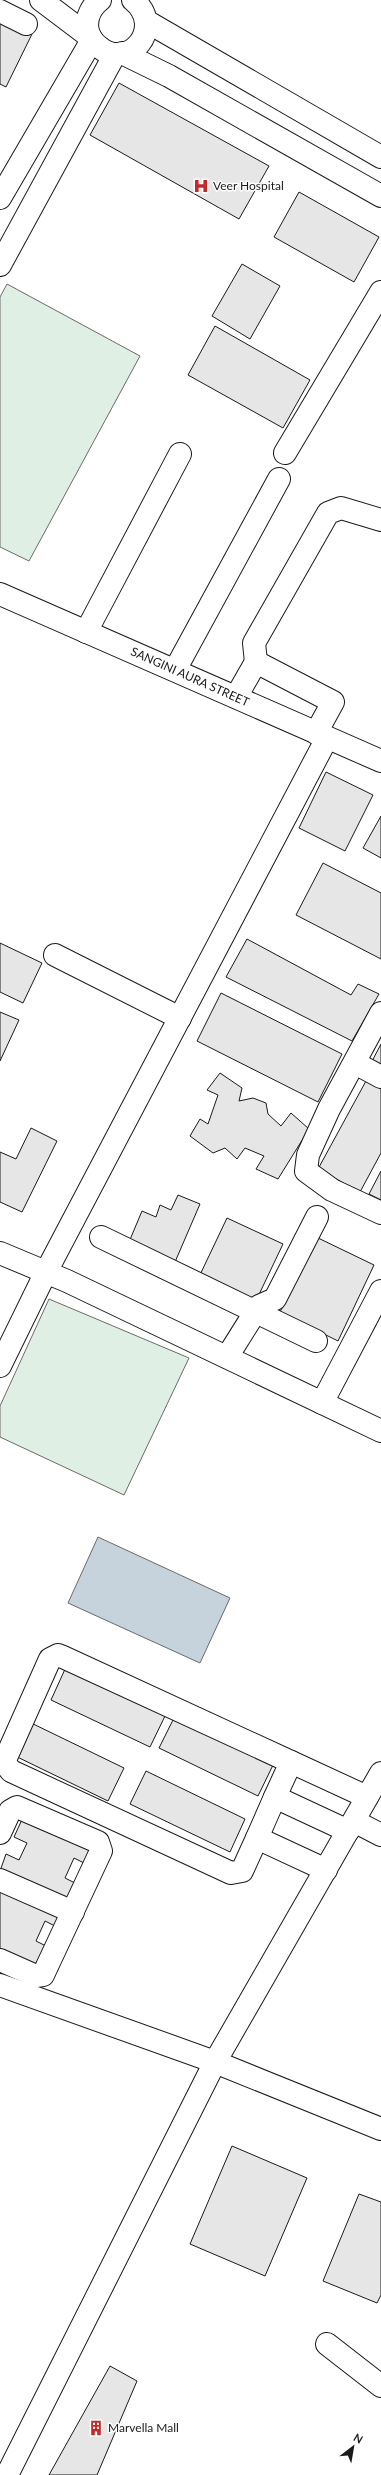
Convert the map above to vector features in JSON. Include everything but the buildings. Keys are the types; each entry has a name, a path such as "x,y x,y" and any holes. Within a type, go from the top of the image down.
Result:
{"street":[{"path":"41,0 91,38 102,50 119,54 169,76 381,196"},
{"path":"0,198 91,38 88,18 91,9 100,0"},
{"path":"0,265 119,54 132,50 140,44 145,35 145,9"},
{"path":"145,9 381,157"},
{"path":"0,11 26,24"},
{"path":"285,453 381,292"},
{"path":"86,632 180,454"},
{"path":"174,670 279,479"},
{"path":"236,697 256,662 254,644 328,513 341,508 381,520"},
{"name":"SANGINI AURA STREET","path":"0,594 381,761"},
{"path":"0,1366 46,1272 180,1018 322,735 333,702 256,662"},
{"path":"55,955 180,1018"},
{"path":"381,1013 330,1109 308,1155 306,1171 332,1190 381,1214"},
{"path":"355,1064 381,1077"},
{"path":"227,1357 259,1306 275,1299 317,1217"},
{"path":"101,1237 316,1341"},
{"path":"0,1253 46,1272 381,1431"},
{"path":"322,1403 381,1291"},
{"path":"291,1762 242,1871 231,1873 11,1770 4,1762 50,1659 58,1655 291,1762 367,1797"},
{"path":"7,2475 215,2062 381,1773"},
{"path":"275,1797 351,1826 381,1835"},
{"path":"0,1833 10,1811 17,1807 100,1844 101,1851 46,1972 40,1977 0,1960"},
{"path":"257,1838 326,1870"},
{"path":"0,1880 73,1912"},
{"path":"0,1985 215,2062 381,2130"},
{"path":"327,2344 381,2386"}],"green space":[{"path":"7,284 140,356 29,561 0,547 0,297"},
{"path":"49,1299 189,1358 124,1495 0,1437 0,1406"}],"shaded area":[{"path":"98,1537 230,1598 200,1663 68,1603"}],"place":[{"name":"Veer Hospital","path":"201,186"},
{"name":"Marvella Mall","path":"96,2428"}]}
